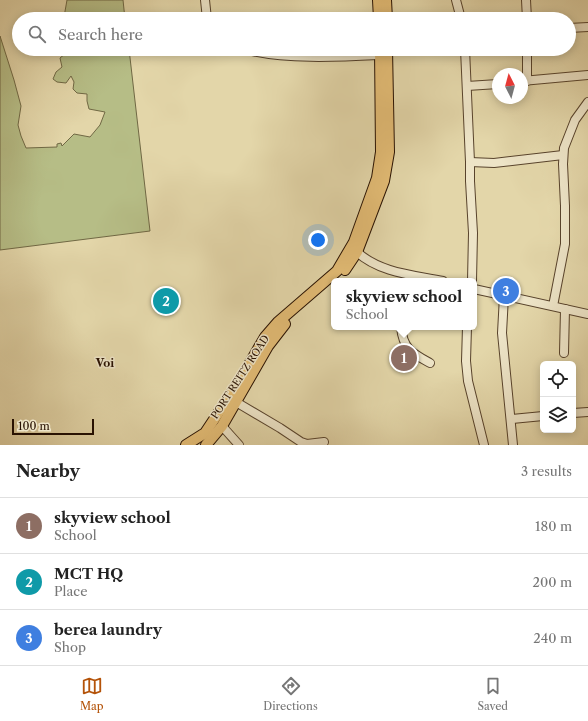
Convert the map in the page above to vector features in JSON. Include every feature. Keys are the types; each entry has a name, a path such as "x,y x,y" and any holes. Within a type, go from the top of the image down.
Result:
{"main road":[{"path":"378,0 379,12"},
{"path":"386,0 387,12"},
{"path":"338,278 358,252 384,181 389,152 382,56"},
{"name":"PORT REITZ ROAD","path":"186,445 205,433 265,337 278,322 337,271 354,242 377,178 381,152 382,56"},
{"path":"206,445 222,426 268,346 282,327 331,285"}],"street":[{"path":"205,0 206,12"},
{"path":"456,0 459,12"},
{"path":"526,0 527,12"},
{"path":"576,28 588,27"},
{"path":"300,56 352,56"},
{"path":"465,56 473,233 472,278"},
{"path":"525,68 526,56"},
{"path":"528,81 588,74"},
{"path":"467,86 492,84"},
{"path":"553,306 565,244 566,229 562,164 564,148 575,120 588,102"},
{"path":"470,162 494,163 563,155"},
{"path":"358,252 375,265 413,278"},
{"path":"477,290 588,314"},
{"path":"504,296 502,333 512,419 513,445"},
{"path":"564,353 565,309"},
{"path":"401,330 406,346 410,351 430,363"},
{"path":"467,330 466,361 468,381 484,445"},
{"path":"236,402 301,442 307,444 324,442"},
{"path":"576,413 588,412"},
{"path":"512,419 540,416"},
{"path":"222,426 238,445"}],"green space":[{"path":"67,0 123,0 124,12 65,12"},
{"path":"0,36 21,106 18,125 26,148 57,147 57,144 61,143 62,146 74,134 90,137 100,125 105,112 89,109 87,94 77,93 73,89 74,82 71,76 66,83 57,82 53,79 56,72 62,67 60,58 62,56 130,56 150,231 0,250"}],"place":[{"name":"berea laundry","path":"506,291"},
{"name":"MCT HQ","path":"166,301"},
{"name":"skyview school","path":"404,358"}],"district":[{"name":"Voi","path":"105,363"}]}
